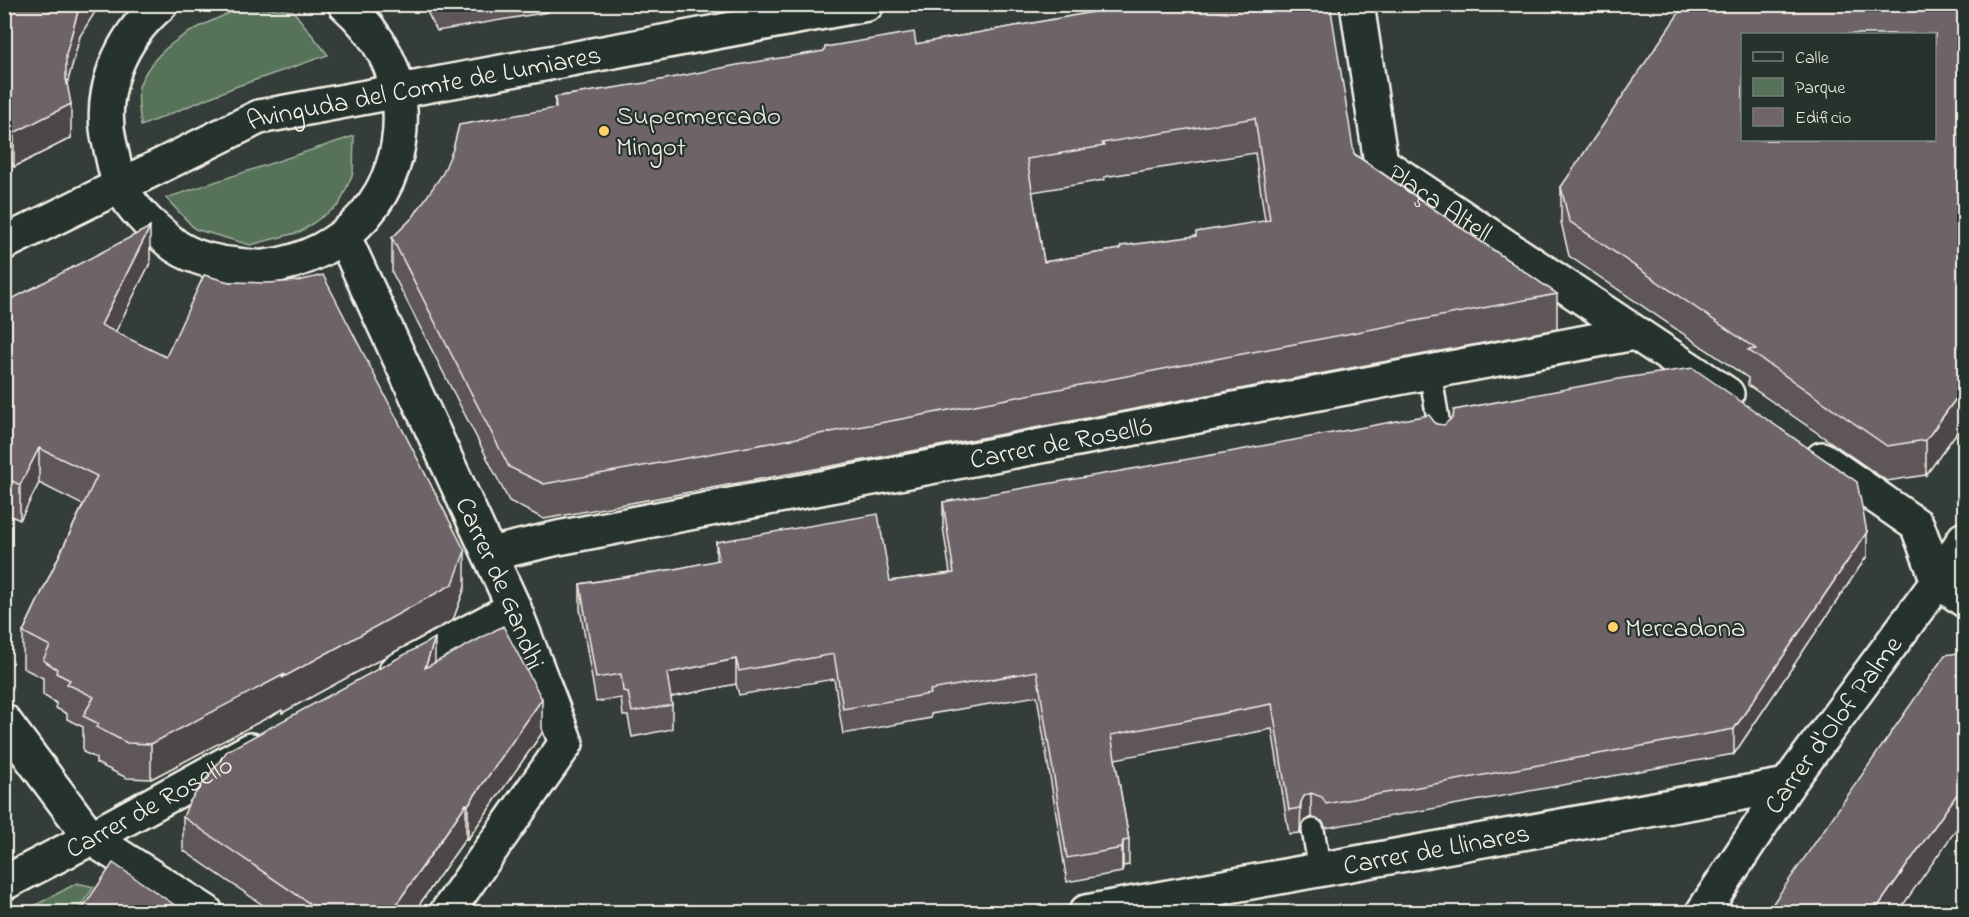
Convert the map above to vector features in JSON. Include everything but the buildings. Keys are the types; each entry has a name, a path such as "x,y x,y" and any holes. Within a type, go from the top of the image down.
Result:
{"street":[{"path":"162,4 146,17 120,54 106,97 106,128 120,185 145,221 179,248 219,264 263,267 305,258 344,237 373,207 392,171 401,130 399,90 386,53 363,20 345,4"},
{"name":"Avinguda del Comte de Lumiares","path":"4,243 258,117 867,4"},
{"name":"Plaça Altell","path":"1357,4 1381,163 1634,333 1656,344 1752,411"},
{"name":"Carrer de Gandhi","path":"344,237 514,608 566,743 447,912"},
{"name":"Carrer de Roselló","path":"490,554 558,538 1634,333"},
{"path":"1801,445 1917,525 1938,581 1965,600"},
{"name":"Carrer d'Olof Palme","path":"1703,912 1787,784 1938,581 1965,539"},
{"path":"373,684 514,608"},
{"path":"4,721 91,838 206,912"},
{"name":"Carrer de Roselló","path":"4,883 279,735"},
{"name":"Carrer de Llinares","path":"1086,912 1787,784"}],"lane":[{"path":"1430,372 1441,437"},
{"path":"1313,830 1320,870"}],"green space":[{"path":"246,6 293,11 328,55 235,87 141,126 138,93 140,84 148,69 159,56 185,35"},
{"path":"354,136 353,173 339,205 300,232 250,245 195,229 166,198"},
{"path":"77,883 94,887 76,912 23,912"}],"place":[{"name":"Supermercado Mingot","path":"604,131"},
{"name":"Mercadona","path":"1613,627"}]}
